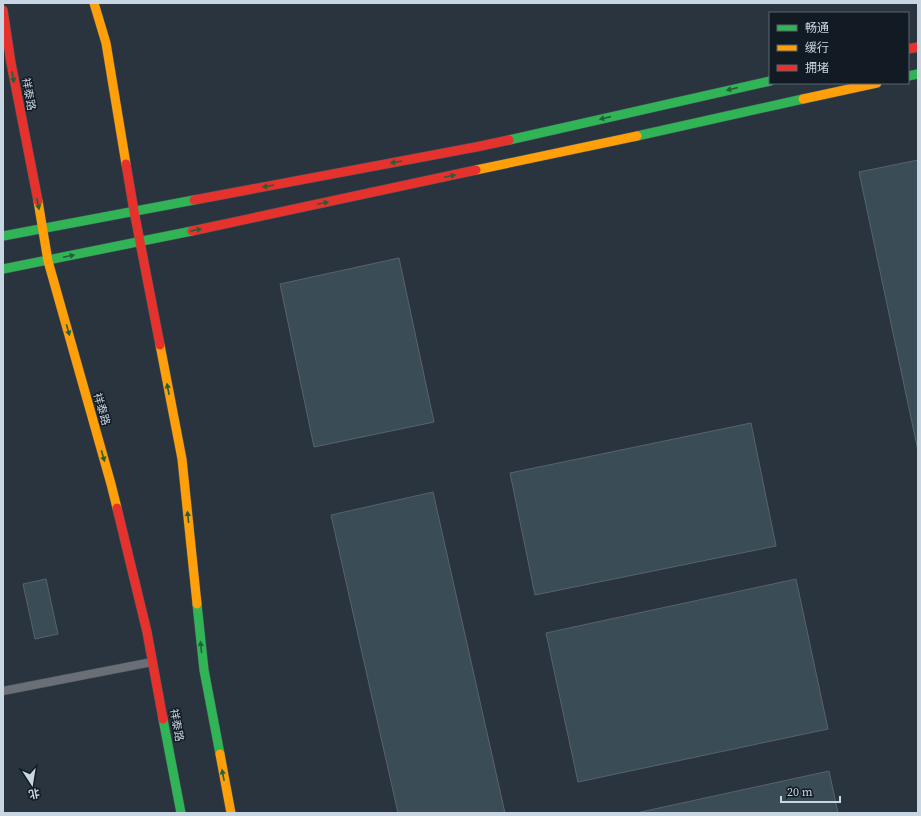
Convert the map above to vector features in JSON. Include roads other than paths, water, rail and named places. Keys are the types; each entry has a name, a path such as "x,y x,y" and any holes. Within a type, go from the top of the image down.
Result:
{"street":[{"path":"94,3 106,43 134,211 182,459 204,670 231,813"},
{"name":"祥泰路","path":"3,10 11,63 48,261 111,484 147,632 181,813"},
{"path":"3,236 476,147 769,81"},
{"path":"3,269 140,242 564,152 872,84"}],"lane":[{"path":"3,691 153,662"}]}
